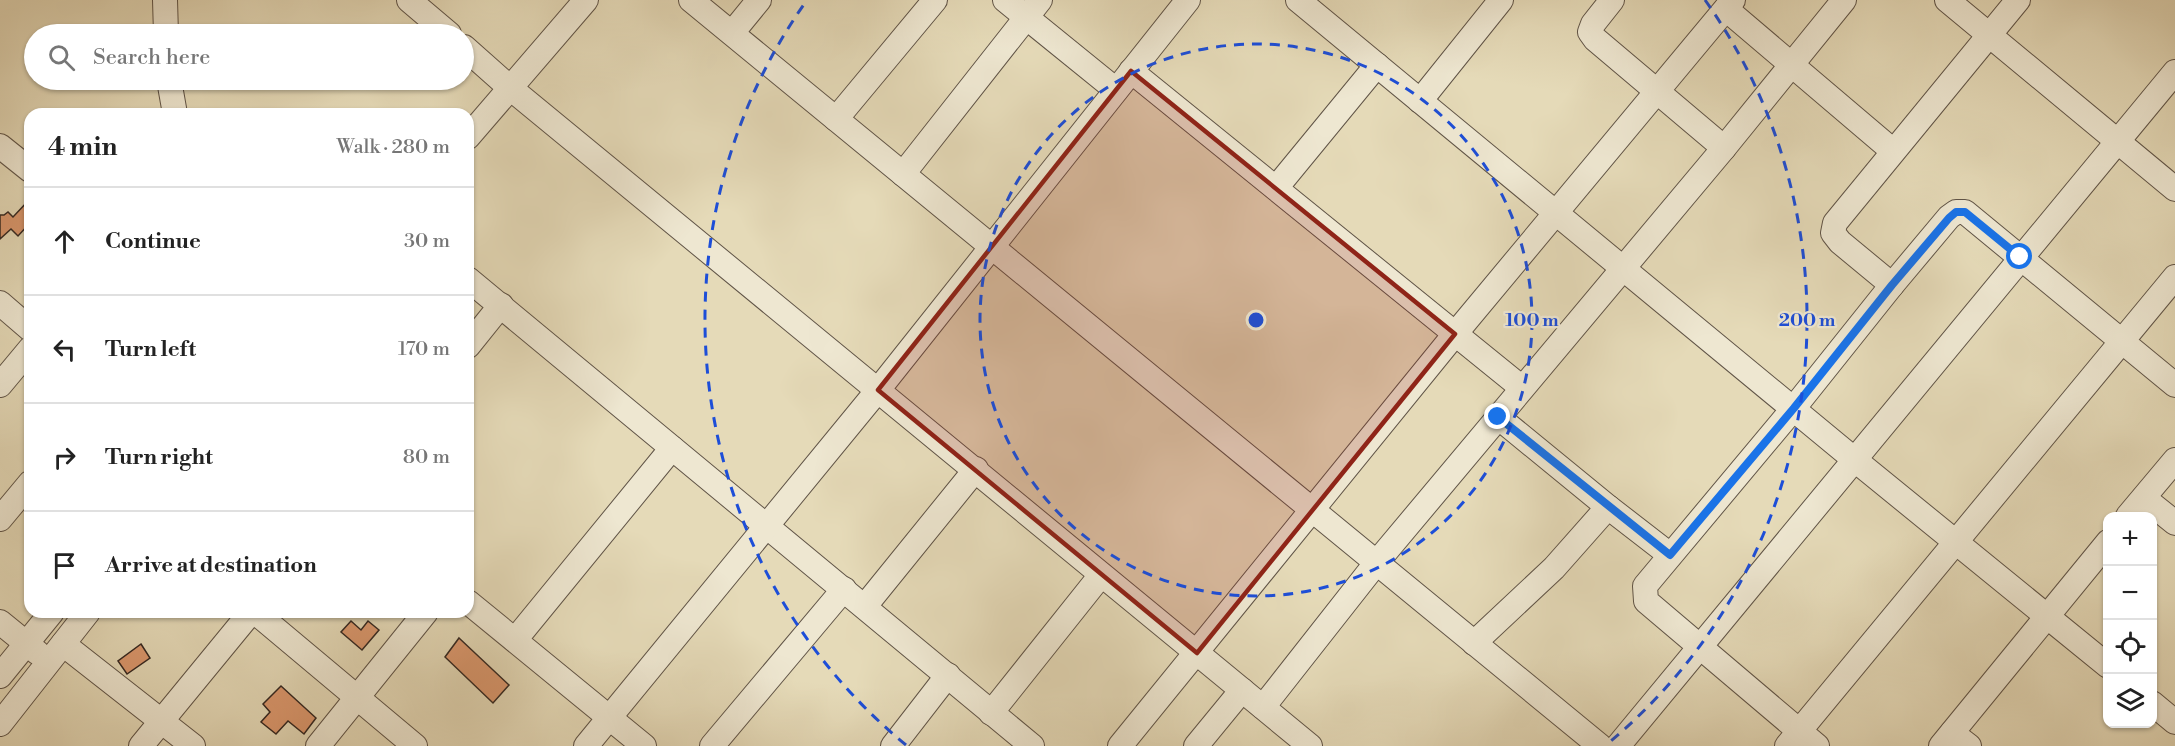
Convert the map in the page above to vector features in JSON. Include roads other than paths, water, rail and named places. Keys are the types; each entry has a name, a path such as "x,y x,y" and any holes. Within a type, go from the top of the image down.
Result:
{"street":[{"path":"165,0 166,24"},
{"path":"474,130 586,0"},
{"path":"691,0 1600,746"},
{"path":"732,33 759,0"},
{"path":"836,119 935,0"},
{"path":"1005,0 1033,9 1116,90"},
{"path":"586,746 878,390 1188,0"},
{"path":"1420,101 1502,0"},
{"path":"1612,0 1593,24 1590,32 1594,39 1724,148"},
{"path":"1263,707 1377,562 1724,148 1844,0"},
{"path":"1947,0 2175,189"},
{"path":"1892,285 1840,242 1833,233 1835,223 2018,0"},
{"path":"416,2 439,24"},
{"path":"1314,5 1377,65 1420,101 2103,662"},
{"path":"1120,746 1455,334 1730,5 1791,65 1893,151"},
{"path":"903,174 1033,9"},
{"path":"474,56 1310,746"},
{"path":"1276,188 1377,65"},
{"path":"1131,71 1522,388"},
{"path":"1618,746 2175,72"},
{"path":"171,90 174,108"},
{"path":"0,146 24,165"},
{"path":"2175,277 2121,341 1956,542 1801,741 1701,648 1646,601 1645,586 1794,408 1892,285 1956,212 1965,212 2020,257 2121,341 2175,386"},
{"path":"474,284 1032,746"},
{"path":"0,303 24,324"},
{"path":"474,339 501,305"},
{"path":"0,386 24,356"},
{"path":"1498,417 1670,555"},
{"path":"515,640 672,448"},
{"path":"2175,460 2136,507 2175,523"},
{"path":"865,606 976,470"},
{"path":"0,519 24,490"},
{"path":"1474,643 1554,568 1608,507"},
{"path":"1954,742 2047,615 2103,548"},
{"path":"992,713 1101,575"},
{"path":"712,746 844,589"},
{"path":"474,607 644,746"},
{"path":"0,676 47,618"},
{"path":"0,724 83,618"},
{"path":"141,746 245,618"},
{"path":"262,618 415,746"},
{"path":"318,746 421,618"},
{"path":"0,622 27,644 56,653 161,721 193,746"},
{"path":"893,746 948,675"},
{"path":"1196,746 1242,690"},
{"path":"2157,708 2175,722"}]}
